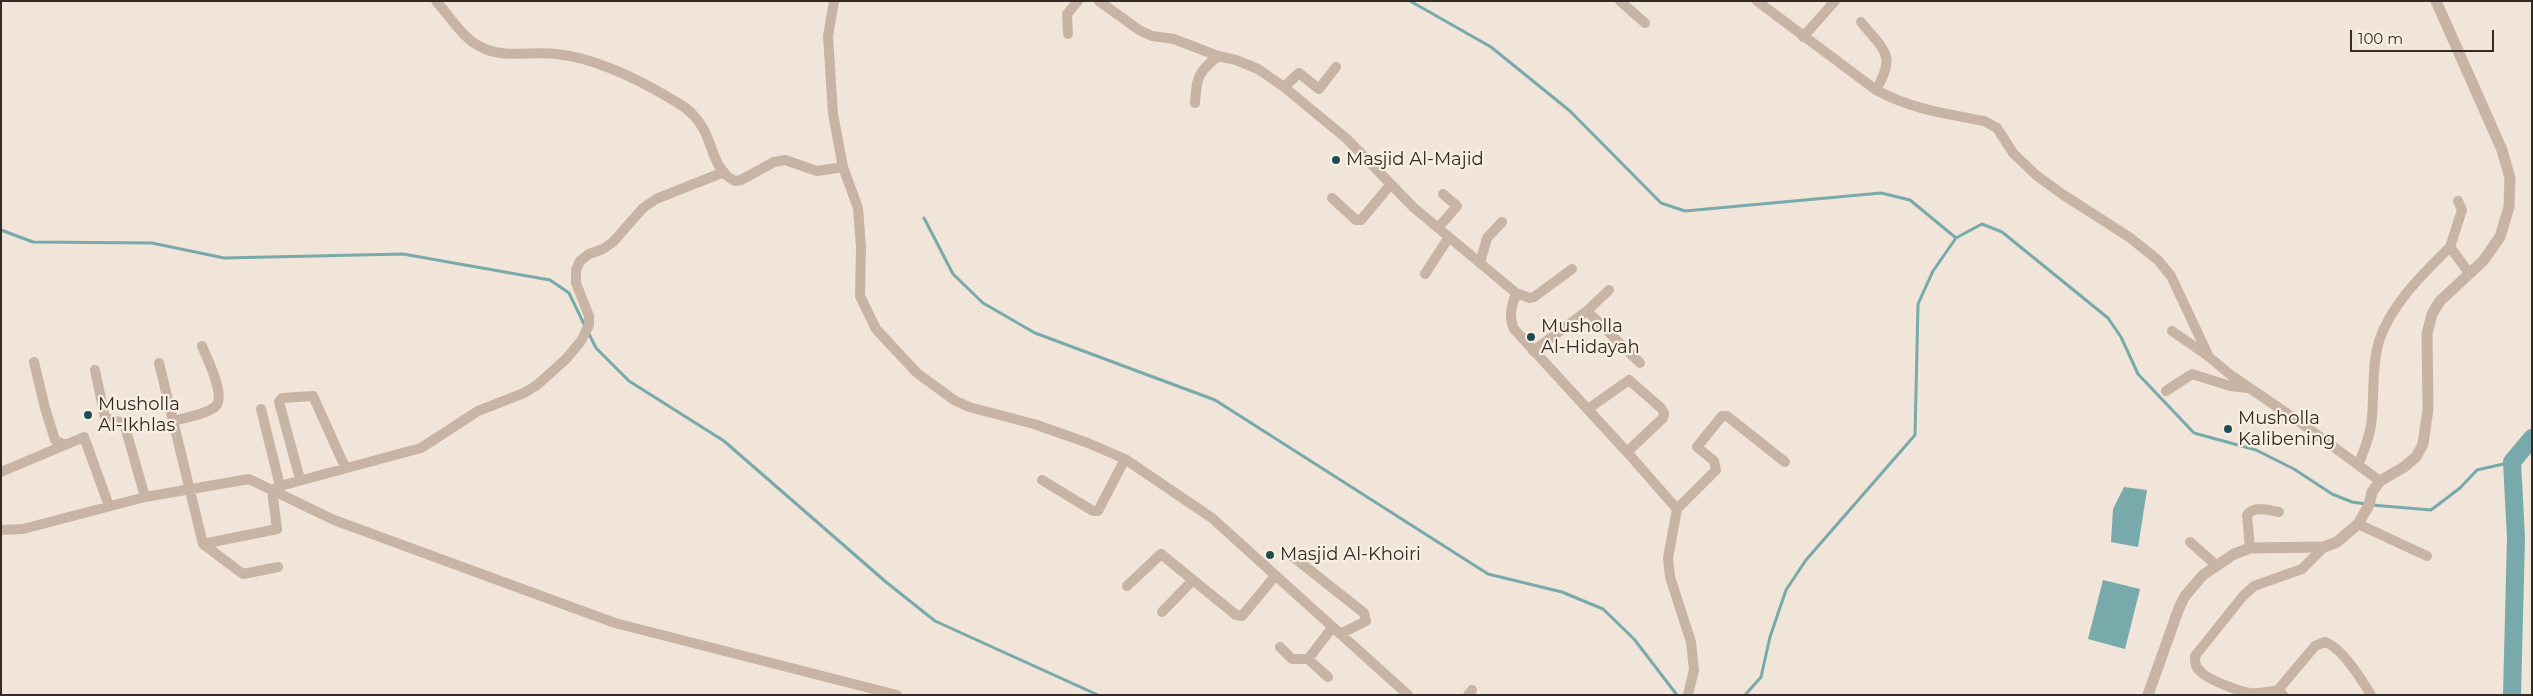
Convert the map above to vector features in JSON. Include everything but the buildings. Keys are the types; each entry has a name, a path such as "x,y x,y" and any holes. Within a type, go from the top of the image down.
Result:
{"street":[{"path":"436,1 467,38 480,47 490,51 519,54 556,54 587,60 624,74 680,104 691,113 705,130 711,150 724,172 731,179 741,180 774,162 784,160 817,171 843,167"},
{"path":"834,1 828,36 833,114 843,167 858,208 861,247 860,296 876,329 897,353 940,392 954,400 969,407 1034,424 1125,459 1212,518 1408,695"},
{"path":"1068,34 1067,14 1078,1"},
{"path":"1099,1 1139,30 1152,36 1174,39 1258,69 1284,87 1347,138 1391,184 1438,228 1516,293 1530,298 1534,297 1572,269"},
{"path":"1620,1 1645,23"},
{"path":"1757,1 1876,90 1914,108 1984,121 1995,126 2013,153 2036,175 2129,237 2158,260 2171,276 2210,357"},
{"path":"1803,37 1835,1"},
{"path":"2148,695 2184,596 2195,582 2216,565 2250,548 2324,547 2337,542 2358,524 2369,505 2372,492 2380,481 2404,467 2416,457 2423,444 2428,409 2426,380 2427,334 2432,314 2440,300 2483,261 2500,236 2509,207 2510,178 2502,150 2436,1"},
{"path":"1861,22 1886,54 1889,64 1876,90"},
{"path":"1195,104 1197,78 1201,70 1218,56"},
{"path":"1284,87 1299,73 1319,89 1336,67"},
{"path":"276,488 300,479 421,448 472,414 524,393 537,385 566,359 582,340 589,325 590,316 576,283 576,270 580,262 589,254 603,249 613,242 643,208 656,199 724,172"},
{"path":"1332,198 1356,220 1361,220 1391,184"},
{"path":"1438,228 1457,208 1456,204 1443,194"},
{"path":"2358,465 2372,419 2373,381 2379,342 2395,308 2418,279 2450,247 2462,210 2458,201"},
{"path":"1480,263 1487,238 1502,222"},
{"path":"1426,274 1449,237"},
{"path":"2450,247 2469,273"},
{"path":"1533,351 1587,311 1609,290"},
{"path":"1516,293 1510,322 1533,351 1628,452 1677,509"},
{"path":"1587,311 1640,363"},
{"path":"2172,331 2380,481"},
{"path":"174,421 214,408 219,402 220,393 202,346"},
{"path":"34,362 44,408 55,440 65,445"},
{"path":"159,363 174,421 188,489 203,544 242,574 278,566"},
{"path":"95,370 105,418 124,423 145,497"},
{"path":"2166,391 2192,374 2230,386 2250,388"},
{"path":"1588,409 1629,380 1661,408 1663,418 1628,452"},
{"path":"300,479 279,402 282,398 313,396 345,467"},
{"path":"203,544 277,529 276,488 261,409"},
{"path":"1688,695 1694,670 1691,642 1670,577 1668,558 1677,509 1716,470 1714,462 1697,447 1722,416 1727,416 1785,462"},
{"path":"1,472 84,437 109,506"},
{"path":"1042,480 1093,511 1098,511 1125,459"},
{"path":"1,530 23,529 145,497 248,479 276,488 350,526 600,618 875,692 897,695"},
{"path":"2250,548 2247,515 2251,510 2255,508 2279,512"},
{"path":"2358,524 2428,556"},
{"path":"2190,542 2216,565"},
{"path":"2324,547 2302,569 2254,586 2243,596 2195,656 2196,666 2200,671 2226,685 2249,693 2280,692 2315,646 2325,642 2336,649 2372,695"},
{"path":"1127,586 1161,554 1208,595 1236,615 1242,616 1275,576"},
{"path":"1292,556 1364,613 1366,620 1336,631 1308,659"},
{"path":"1162,612 1193,580"},
{"path":"1280,647 1292,659 1308,659 1328,677"}],"water":[{"path":"2124,487 2147,490 2138,547 2111,542 2113,509"},
{"path":"2103,580 2140,589 2125,649 2088,639"}],"waterway":[{"path":"1410,1 1491,47 1570,111 1661,203 1685,211 1881,193 1910,200 1956,238"},
{"path":"924,218 953,274 983,303 1035,333 1215,400 1488,574 1562,592 1603,609 1634,639 1677,695"},
{"path":"1745,695 1761,677 1770,637 1786,590 1806,560 1915,435 1918,304 1933,271 1956,238 1982,224 2002,232 2108,318 2121,337 2138,374 2194,433 2256,450 2294,469 2332,494 2352,502 2366,504"},
{"path":"1,230 33,242 152,243 224,258 403,254 550,280 569,293 585,326"},
{"path":"588,332 596,348 629,381 724,441 886,582 935,621 1098,695"},
{"path":"2512,695 2516,538 2512,462 2532,438"},
{"path":"2372,505 2431,510 2460,488 2477,470 2512,462"}],"place":[{"name":"Masjid Al-Majid","path":"1336,160"},
{"name":"Musholla Al-Hidayah","path":"1531,337"},
{"name":"Musholla Al-Ikhlas","path":"88,415"},
{"name":"Musholla Kalibening","path":"2228,429"},
{"name":"Masjid Al-Khoiri","path":"1270,555"}]}
